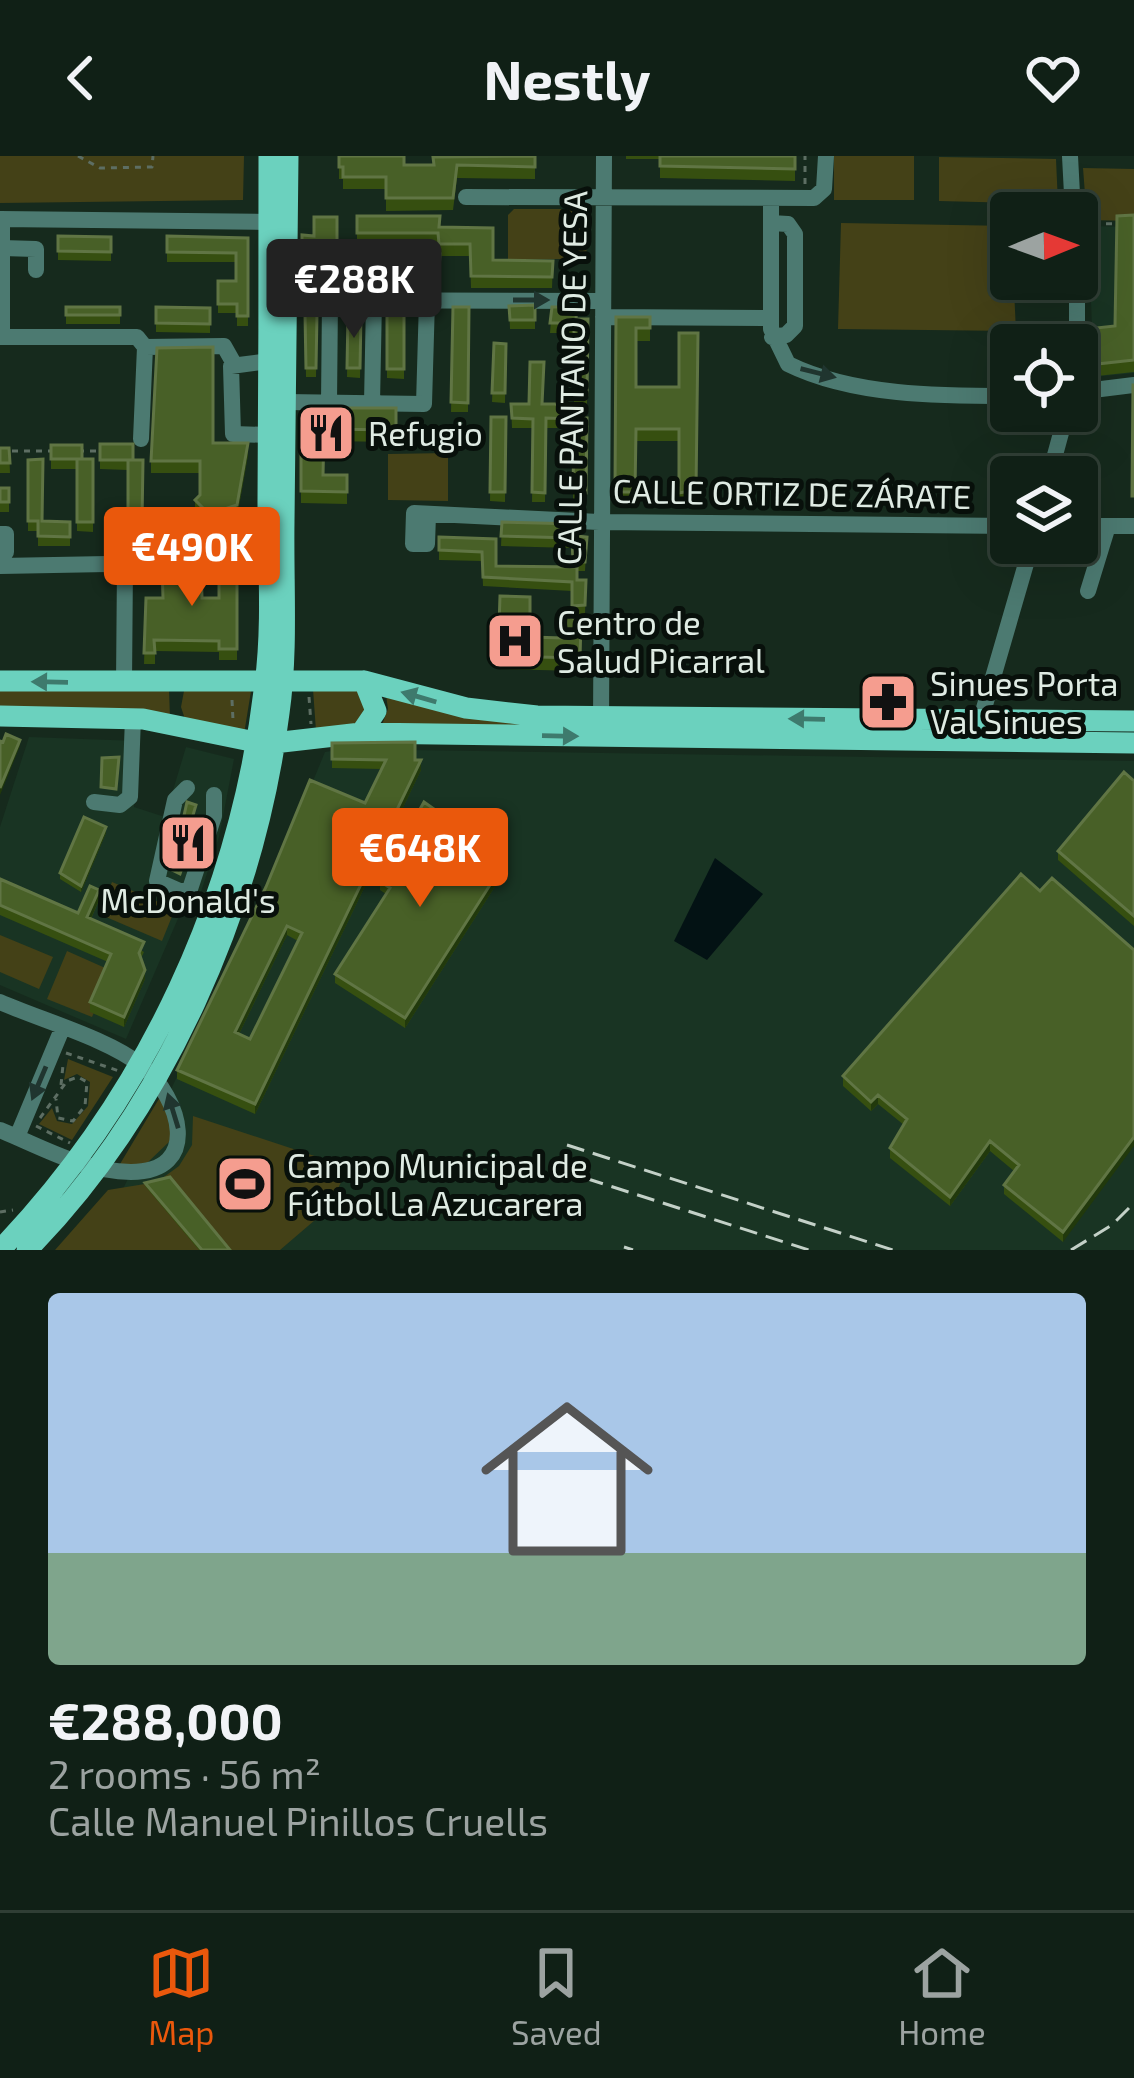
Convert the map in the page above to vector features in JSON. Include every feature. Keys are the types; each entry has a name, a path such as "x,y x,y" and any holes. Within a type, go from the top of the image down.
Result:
{"main road":[{"path":"269,156 268,561 274,679"},
{"path":"27,1250 139,1071 203,982 234,904 274,679 286,402 288,156"},
{"path":"0,681 364,681 493,713 598,717 1134,721"},
{"path":"361,734 376,711 364,681"},
{"path":"179,726 173,700 184,682"},
{"path":"0,716 133,718 266,743 361,734 1134,743"},
{"path":"0,1250 82,1158"}],"street":[{"name":"CALLE PANTANO DE YESA","path":"598,717 604,156"},
{"path":"466,197 805,199 824,190 826,156"},
{"path":"1070,156 1075,192"},
{"path":"771,199 772,328 788,364 927,394 990,396"},
{"path":"141,439 145,347 136,337 1,337 1,219 269,222"},
{"path":"2,248 36,248 36,270"},
{"path":"288,300 427,300 603,309 772,328"},
{"path":"328,403 330,300"},
{"path":"372,403 374,300"},
{"path":"286,402 424,404 427,300"},
{"path":"145,347 224,346 232,362 231,430 237,435 268,435"},
{"path":"232,362 269,361"},
{"path":"1098,389 1134,385"},
{"name":"CALLE ORTIZ DE ZÁRATE","path":"428,515 990,526"},
{"path":"1098,526 1134,526"},
{"path":"1088,591 1108,526"},
{"path":"0,534 6,534 6,553 0,553"},
{"path":"0,566 268,561"},
{"path":"124,682 125,564"},
{"path":"870,741 971,731 984,720 1026,564"},
{"path":"598,717 615,737"},
{"path":"94,802 120,805 130,796 133,718"},
{"path":"187,788 174,802 158,881 182,892 190,889 207,847 214,795"},
{"path":"0,1002 62,1028 139,1071 178,1111 172,1150 141,1172 8,1134 62,1028"}],"path":[{"path":"78,156 100,168 152,167 153,156"},
{"path":"805,156 805,199"},
{"path":"1098,220 1134,224"},
{"path":"231,681 231,738"},
{"path":"308,689 312,731"},
{"path":"64,1053 76,1052 139,1071"},
{"path":"54,1072 64,1053"},
{"path":"61,1087 73,1077 83,1078 88,1087 85,1106 73,1121 62,1121 55,1112 64,1053"},
{"path":"35,1123 56,1099"},
{"path":"35,1123 41,1102"},
{"path":"35,1123 82,1158"},
{"path":"0,1212 20,1208"}],"shaded area":[{"path":"0,156 244,156 243,200 0,203"},
{"path":"834,156 914,156 914,200 834,200"},
{"path":"939,157 1056,159 1057,192 990,192 990,202 939,201"},
{"path":"1083,168 1134,169 1134,221 1098,220 1098,192 1085,192"},
{"path":"514,209 584,209 587,259 508,259 508,215"},
{"path":"841,223 990,226 990,300 1015,300 1016,324 990,324 990,331 838,329"},
{"path":"1098,226 1134,227 1134,373 1098,377 1098,324 1092,324 1091,300 1098,300"},
{"path":"448,453 448,501 388,500 388,454"},
{"path":"252,685 244,734 186,722 181,707 184,691"},
{"path":"0,689 169,689 170,718 0,708"},
{"path":"313,689 357,691 368,705 362,723 316,731"},
{"path":"386,695 593,722 380,730 388,709"},
{"path":"29,737 138,741 134,807 165,817 186,747 234,759 219,837 197,904 186,900 126,1039 0,985 0,827"},
{"path":"325,752 1134,761 1134,1250 79,1250 123,1189 275,873"},
{"path":"715,858 763,894 707,960 674,941"},
{"path":"112,882 175,909 162,941 99,914"},
{"path":"0,935 53,957 39,989 0,972"},
{"path":"67,951 112,971 92,1017 47,999"},
{"path":"68,1059 113,1077 72,1140 39,1124 52,1108 57,1121 72,1124 88,1106 90,1082 77,1074 64,1080"},
{"path":"160,1097 170,1109 170,1141 146,1164 120,1164"},
{"name":"Campo Municipal de Fútbol La Azucarera","path":"193,1116 348,1167 329,1208 280,1250 55,1250 108,1190 157,1182 179,1166 192,1145"}],"building":[{"path":"339,156 404,156 404,165 434,165 433,157 535,156 535,167 457,165 453,198 386,198 386,177 343,177"},
{"path":"660,156 795,156 795,169 660,166"},
{"path":"1134,215 1134,360 1098,364 1098,328 1115,326 1117,216"},
{"path":"357,216 440,216 439,227 493,228 493,260 553,261 552,277 471,276 470,244 439,244 438,233 357,233"},
{"path":"314,217 337,217 337,276 316,276 316,257 302,257 302,235 314,236"},
{"path":"58,236 111,237 111,252 58,251"},
{"path":"167,236 248,238 248,316 237,316 237,304 218,304 218,281 236,281 236,253 167,252"},
{"path":"357,254 440,254 439,270 357,270"},
{"path":"535,305 535,320 510,320 509,306"},
{"path":"66,307 120,307 120,315 66,315"},
{"path":"156,307 210,308 210,324 156,323"},
{"path":"453,307 469,307 468,403 451,402"},
{"path":"552,307 577,307 576,319 588,319 587,395 574,395 574,323 550,323"},
{"path":"387,312 404,313 404,369 387,369"},
{"path":"305,314 317,314 316,368 306,368"},
{"path":"348,314 361,314 360,368 347,368"},
{"path":"616,317 650,317 650,328 636,328 636,387 679,387 679,333 698,333 696,490 679,493 679,429 636,429 635,492 615,492"},
{"path":"494,343 506,344 505,393 492,393"},
{"path":"213,347 213,443 248,443 237,505 209,514 195,500 200,495 200,461 151,461 157,348"},
{"path":"530,362 544,362 542,404 578,404 578,418 587,418 586,493 573,492 574,419 546,418 545,493 532,492 533,419 512,418 511,404 529,404"},
{"path":"1133,385 1134,496 1132,496"},
{"path":"324,408 396,408 396,430 324,429 323,475 347,475 347,492 301,491 301,414 324,413"},
{"path":"491,417 506,417 505,492 490,492"},
{"path":"100,444 133,444 133,460 100,460"},
{"path":"51,445 82,445 82,459 51,459"},
{"path":"0,448 9,448 10,463 0,463"},
{"path":"43,459 42,521 70,522 70,537 38,536 38,521 28,521 28,460"},
{"path":"77,459 93,459 93,522 77,522"},
{"path":"128,460 143,460 142,521 128,521"},
{"path":"0,488 9,488 9,502 0,502"},
{"path":"502,522 577,524 577,536 587,537 585,562 573,562 572,538 501,536"},
{"path":"439,537 496,539 496,566 577,567 577,580 586,580 585,605 572,606 572,582 483,577 482,552 439,550"},
{"path":"201,564 202,598 219,598 219,571 237,571 237,649 219,649 219,641 154,640 155,653 144,653 146,598 163,598 162,565"},
{"name":"Centro de Salud Picarral","path":"500,596 530,597 530,637 563,638 564,614 581,622 580,658 498,656"},
{"path":"6,734 20,740 0,788 0,741"},
{"path":"415,742 415,760 421,760 255,1104 177,1070 266,887 310,780 365,803 386,760 332,759 332,743","holes":["287,926 302,933 250,1039 235,1032"]},
{"path":"119,757 116,789 101,787 102,758"},
{"path":"1124,772 1134,781 1134,916 1058,851"},
{"path":"187,802 196,805 188,832 194,834 180,874 172,870"},
{"path":"424,802 506,860 405,1018 335,974 390,888 380,881"},
{"path":"84,817 106,827 81,886 60,873"},
{"path":"1021,874 1040,891 1052,878 1134,950 1134,1137 1063,1232 1004,1185 1019,1165 990,1141 950,1197 890,1148 907,1119 878,1095 871,1102 843,1076"},
{"path":"0,879 78,913 90,886 99,890 87,917 144,942 139,953 145,970 124,1017 90,1002 111,954 0,905"},
{"path":"170,1177 230,1250 202,1250 145,1183"}],"railway":[{"path":"567,1145 893,1250"},
{"path":"560,1170 809,1250"},
{"path":"1071,1250 1112,1225 1134,1203"},
{"path":"624,1247 633,1250"}],"place":[{"name":"Refugio","path":"326,433"},
{"name":"Centro de Salud Picarral","path":"515,641"},
{"name":"Sinues Porta Val Sinues","path":"888,702"},
{"name":"McDonald's","path":"188,843"},
{"name":"Campo Municipal de Fútbol La Azucarera","path":"245,1184"}]}
